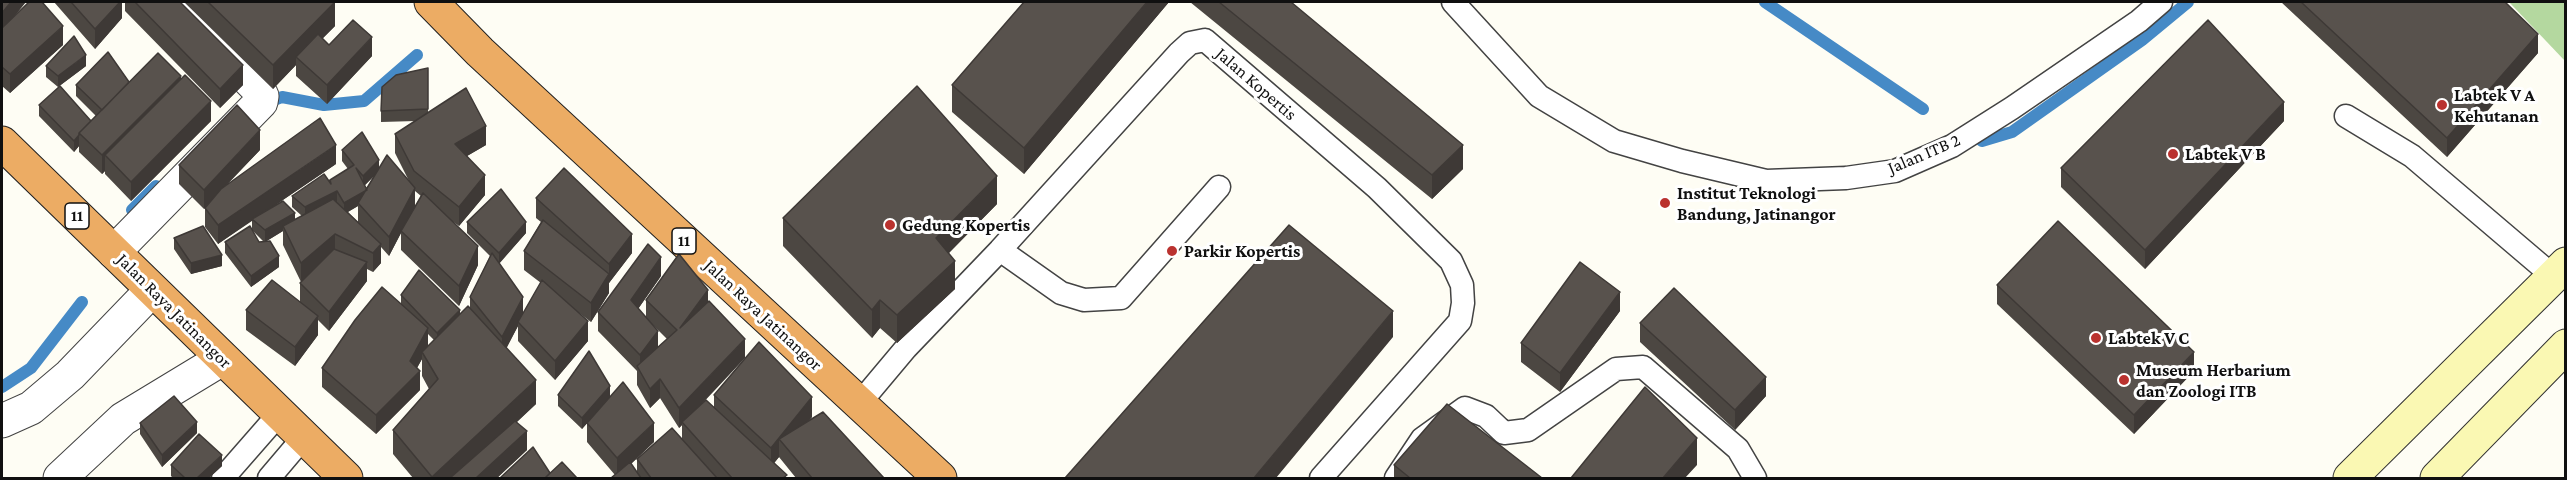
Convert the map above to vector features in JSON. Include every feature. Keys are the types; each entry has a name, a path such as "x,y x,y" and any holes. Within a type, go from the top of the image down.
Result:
{"highway":[{"name":"Jalan Raya Jatinangor","path":"431,2 480,52 940,478"},
{"name":"Jalan Raya Jatinangor","path":"2,142 346,478"}],"main road":[{"path":"2350,478 2559,270"},
{"path":"2438,478 2565,346"}],"street":[{"path":"114,252 261,102 262,96 258,89 172,2"},
{"path":"2,421 31,408 70,375 152,290"},
{"path":"60,478 123,419 222,359"}],"lane":[{"name":"Jalan ITB 2","path":"1453,2 1539,96 1614,141 1682,161 1766,181 1846,178 1895,171 1952,146 2139,21 2161,2"},
{"name":"Jalan Kopertis","path":"860,404 906,348 1000,250 1179,53 1190,43 1205,40 1377,188 1451,261 1461,285 1463,303 1460,321 1321,478"},
{"path":"2346,116 2412,156 2559,270"},
{"path":"1000,250 1061,293 1084,300 1121,298 1219,187"},
{"path":"1396,478 1422,439 1465,408 1486,416 1504,433 1528,430 1616,369 1643,367 1738,449 1755,478"},
{"path":"224,478 279,414"},
{"path":"269,478 303,438"}],"green space":[{"path":"2509,2 2565,2 2565,61"}],"building":[{"path":"2,2 11,2 2,13"},
{"path":"29,2 42,2 63,26 10,74 2,67 2,28"},
{"path":"71,2 120,2 95,29"},
{"path":"135,2 180,2 243,65 220,89"},
{"path":"208,2 335,2 273,65"},
{"path":"1024,2 1147,2 1024,148 952,85"},
{"path":"1219,2 1291,2 1463,145 1432,175"},
{"name":"Labtek V A Kehutanan","path":"2301,2 2505,2 2538,34 2447,138"},
{"path":"353,20 372,37 327,85 296,57 318,34 329,45"},
{"name":"Labtek V B","path":"2208,20 2284,102 2145,250 2061,168"},
{"path":"74,36 86,55 58,76 46,66"},
{"path":"108,52 129,82 102,110 76,85"},
{"path":"158,53 181,76 102,155 79,133"},
{"path":"428,68 428,109 381,111 382,87 396,75"},
{"path":"185,75 211,101 131,182 105,155"},
{"path":"60,86 91,121 74,141 39,105"},
{"name":"Gedung Kopertis","path":"917,86 997,176 936,238 955,261 897,315 880,300 872,310 783,218"},
{"path":"466,88 486,126 455,144 485,175 459,207 414,171 395,134"},
{"path":"237,105 260,130 204,190 179,165"},
{"path":"320,118 336,145 218,225 205,208 221,189"},
{"path":"362,132 379,160 363,176 356,168 367,190 344,203 337,191 305,207 292,196 324,174 331,184 330,180 354,165 342,150"},
{"path":"387,155 415,188 389,237 358,203"},
{"path":"564,168 632,234 609,264 536,198"},
{"path":"501,189 526,222 499,253 467,222"},
{"path":"423,193 478,246 459,286 401,231"},
{"path":"333,199 381,244 373,253 335,234 301,263 283,226"},
{"path":"283,201 295,213 265,230 252,219"},
{"path":"543,220 609,274 591,303 524,251"},
{"name":"Labtek V C","path":"2058,221 2194,352 2134,415 1997,285"},
{"path":"1289,225 1393,311 1254,478 1065,478"},
{"path":"203,226 222,255 191,263 174,238"},
{"path":"250,226 259,242 270,241 279,256 251,276 225,242"},
{"path":"648,244 661,257 631,300 658,331 640,355 598,312"},
{"path":"334,249 367,262 329,312 300,283"},
{"path":"492,253 523,297 502,337 470,297"},
{"path":"679,254 708,290 680,328 709,301 745,339 679,408 660,379 650,389 637,366 677,330 646,300"},
{"path":"1580,262 1620,292 1560,373 1521,343"},
{"path":"419,270 460,310 437,333 401,295"},
{"path":"272,280 318,316 295,347 246,310"},
{"path":"542,280 588,321 555,361 518,322"},
{"path":"382,287 428,328 410,361 420,371 376,415 322,368 355,320"},
{"path":"1674,288 1766,377 1735,410 1640,323"},
{"path":"468,306 536,380 432,477 393,430 438,379 422,352"},
{"path":"759,342 812,397 771,448 714,395"},
{"path":"589,351 610,386 582,418 558,395"},
{"path":"623,382 654,423 617,458 587,423"},
{"path":"1645,387 1697,438 1663,478 1571,478"},
{"path":"174,396 197,422 162,455 140,423"},
{"path":"706,400 787,475 783,478 732,478 682,422"},
{"path":"1447,404 1542,478 1410,478 1394,465"},
{"path":"823,412 884,478 812,478 779,439"},
{"path":"515,421 527,431 476,478 450,478"},
{"path":"672,428 717,478 651,478 637,459"},
{"path":"199,434 222,455 197,478 185,478 171,465"},
{"path":"533,447 550,473 545,478 500,478"},
{"path":"562,462 577,478 545,478"},
{"path":"630,462 641,478 611,478"}],"waterway":[{"path":"1765,2 1923,109"},
{"path":"1982,141 2012,132 2142,40 2188,2"},
{"path":"264,104 282,97 324,105 364,101 417,55"},
{"path":"132,210 156,186"},
{"path":"2,387 31,368 82,302"}],"place":[{"name":"Labtek V A Kehutanan","path":"2442,105"},
{"name":"Labtek V B","path":"2173,154"},
{"name":"Institut Teknologi Bandung, Jatinangor","path":"1665,203"},
{"name":"Gedung Kopertis","path":"890,225"},
{"name":"Parkir Kopertis","path":"1172,251"},
{"name":"Labtek V C","path":"2096,338"},
{"name":"Museum Herbarium dan Zoologi ITB","path":"2124,380"}]}
